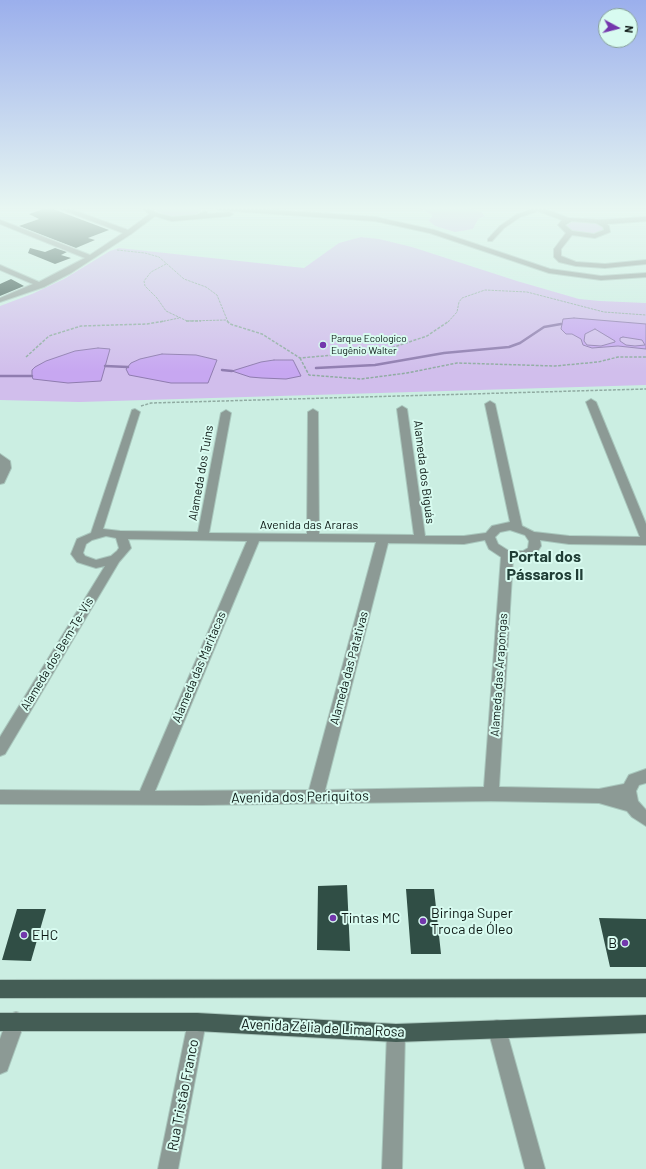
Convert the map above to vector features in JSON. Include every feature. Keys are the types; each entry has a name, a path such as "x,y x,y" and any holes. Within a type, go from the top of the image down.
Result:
{"main road":[{"path":"0,989 646,988"},
{"name":"Avenida Zélia de Lima Rosa","path":"8,1022 197,1022 396,1032 646,1024"}],"street":[{"path":"0,300 42,284 82,263"},
{"path":"521,263 560,274 602,278 646,275"},
{"path":"571,263 605,266 640,263"},
{"path":"0,266 42,284"},
{"path":"534,541 532,551 525,555 507,555 499,551 491,541 496,529 502,526 517,527 534,541 646,539 591,402"},
{"path":"490,404 517,527"},
{"name":"Alameda dos Biguás","path":"402,409 420,539"},
{"path":"96,533 135,412"},
{"path":"313,412 313,538"},
{"name":"Alameda dos Tuins","path":"203,537 226,413"},
{"path":"0,481 6,468 3,460"},
{"path":"125,548 124,542 120,535 106,532 96,533 88,537 78,548 77,554 81,559 96,564 115,559 125,548 155,536"},
{"name":"Avenida das Araras","path":"120,535 491,541"},
{"name":"Alameda das Maritacas","path":"144,797 254,538"},
{"name":"Alameda das Patativas","path":"315,797 383,539"},
{"name":"Alameda das Arapongas","path":"492,794 507,555"},
{"name":"Alameda dos Bem-Te-Vis","path":"0,750 115,559"},
{"path":"646,776 634,780 629,797 637,812 646,819"},
{"name":"Avenida dos Periquitos","path":"0,797 202,798 492,794 629,797"},
{"path":"0,1064 8,1022"},
{"name":"Rua Tristão Franco","path":"168,1169 197,1022"},
{"path":"497,1029 535,1169"},
{"path":"392,1169 396,1032"}],"path":[{"path":"226,320 198,322 179,318 166,311 157,298 145,286 144,281 146,276 166,264 184,279 206,288 218,295 226,320 230,324 262,334 300,358 309,375 361,379 407,373 457,362 555,366 598,362 618,358 646,357"},
{"path":"300,358 375,351 427,336 450,320 457,312 459,302 462,298 485,290 527,292 604,312 646,316"},
{"path":"26,357 50,336 76,328 104,324 147,324 179,318"},
{"path":"135,412 141,406 151,403 646,389"}],"shaded area":[{"name":"Parque Ecologico Eugênio Walter","path":"91,263 254,263 304,268 312,263 460,263 579,299 646,303 646,385 79,402 0,400 0,306 32,294 64,279"},
{"path":"574,318 646,324 646,349 618,346 592,348 583,345 581,339 572,334 566,334 561,329 563,319","holes":["595,329 615,341 615,342 601,346 587,345 584,341 585,334","623,337 642,340 645,345 626,345 620,341 620,338"]},
{"path":"98,348 110,349 101,381 68,383 33,379 32,370 46,361 75,351"},
{"path":"162,354 196,355 217,360 208,383 171,383 129,375 126,369 131,363 140,359"},
{"path":"293,360 301,376 286,379 262,378 250,377 232,371 261,362"}],"building":[{"path":"11,279 24,286 0,296 0,284"},
{"name":"Tintas MC","path":"347,885 350,951 317,950 318,886"},
{"name":"Biringa Super Troca de Óleo","path":"406,889 434,889 441,954 411,954"},
{"name":"EHC","path":"17,909 46,909 31,961 2,960"},
{"name":"B","path":"599,918 646,919 646,967 610,967"}],"waterway":[{"path":"316,368 375,365 444,353 509,347 520,343 544,327 561,324"},
{"path":"105,366 128,367"},
{"path":"222,370 232,371"},
{"path":"0,376 32,376"}],"place":[{"name":"Parque Ecologico Eugênio Walter","path":"323,345"},
{"name":"Tintas MC","path":"333,918"},
{"name":"Biringa Super Troca de Óleo","path":"423,921"},
{"name":"EHC","path":"24,935"},
{"name":"B","path":"625,943"}],"district":[{"name":"Portal dos Pássaros II","path":"545,566"}]}
